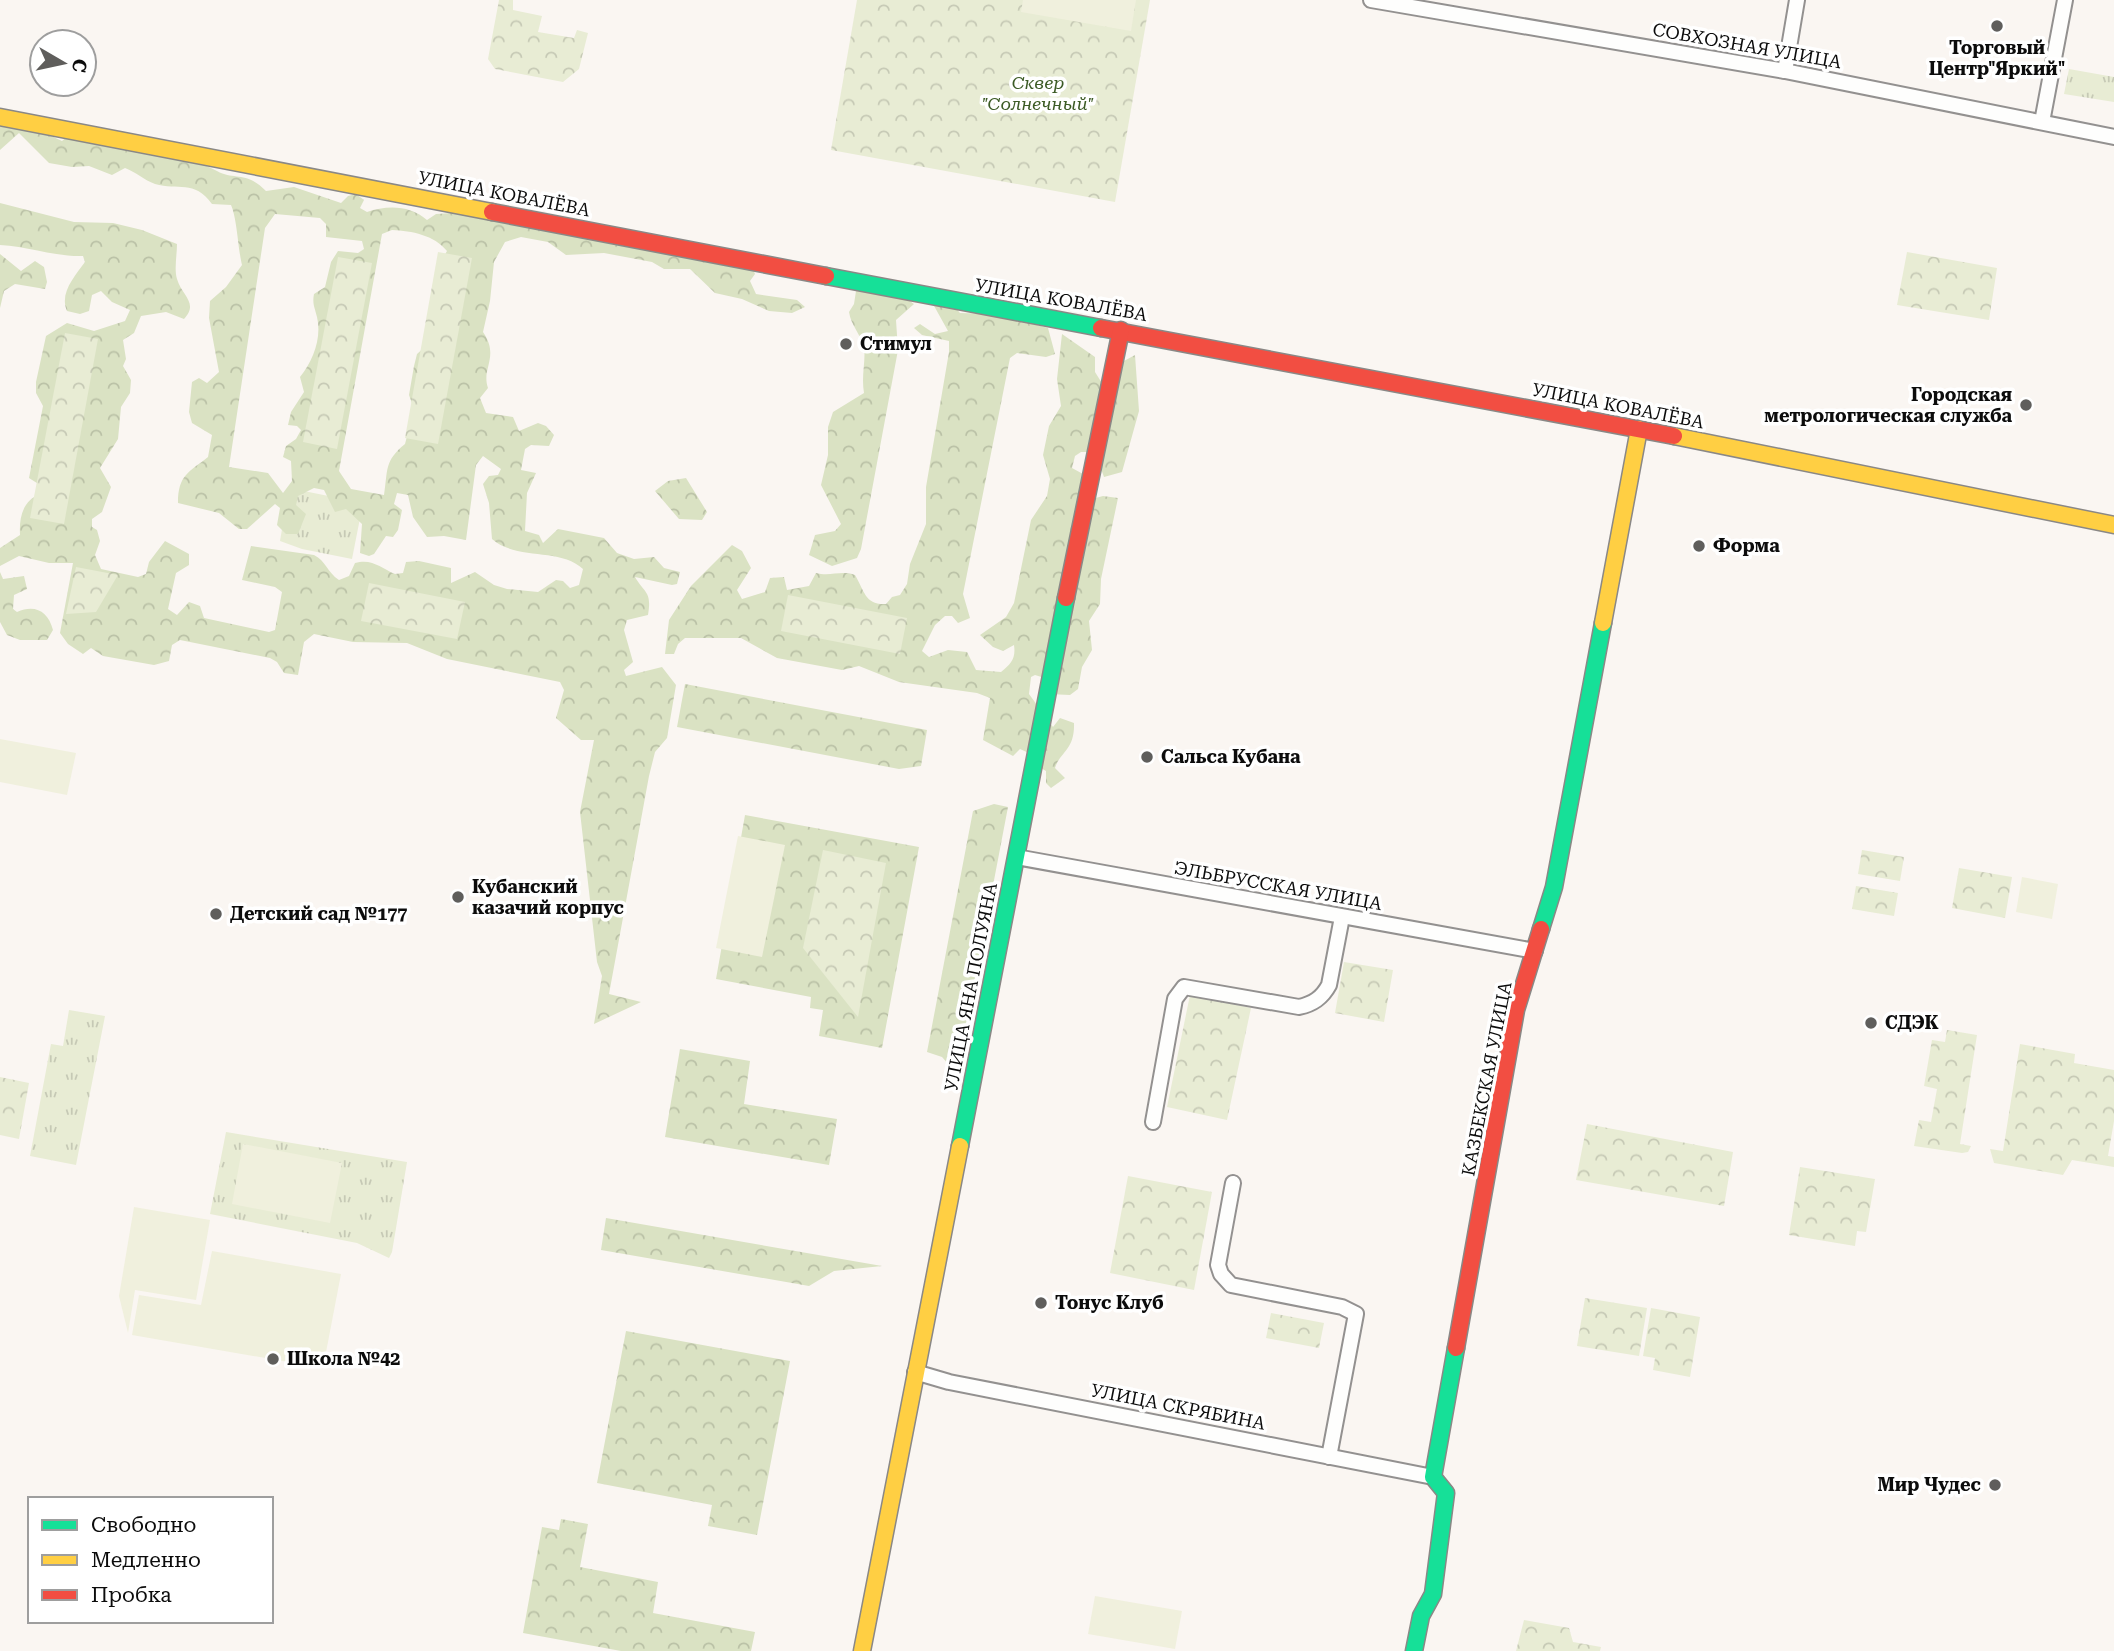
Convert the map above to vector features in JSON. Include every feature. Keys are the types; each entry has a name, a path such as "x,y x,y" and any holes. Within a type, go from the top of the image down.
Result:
{"street":[{"name":"СОВХОЗНАЯ УЛИЦА","path":"1371,0 1785,71 2114,137"},
{"path":"1785,71 1797,0"},
{"path":"2042,122 2065,0"},
{"name":"УЛИЦА КОВАЛЁВА","path":"0,117 1079,325 1121,330 1639,429 2114,525"},
{"name":"УЛИЦА ЯНА ПОЛУЯНА","path":"862,1651 1121,330"},
{"name":"КАЗБЕКСКАЯ УЛИЦА","path":"1433,1477 1516,1010 1554,887 1639,429"},
{"name":"ЭЛЬБРУССКАЯ УЛИЦА","path":"1016,857 1535,951"},
{"path":"1153,1122 1175,999 1184,987 1299,1007 1307,1005 1324,994 1329,985 1342,917"},
{"path":"1233,1184 1219,1265 1225,1280 1231,1285 1342,1307 1356,1314 1329,1457"},
{"name":"УЛИЦА СКРЯБИНА","path":"915,1373 948,1382 1433,1477"},
{"path":"1414,1651 1421,1616 1433,1594 1446,1493 1433,1477"}],"green space":[{"path":"499,0 513,0 513,10 542,16 538,32 574,38 577,30 588,33 579,69 563,82 495,69 488,59"},
{"name":"Сквер \"Солнечный\"","path":"857,0 1150,0 1115,202 831,150"},
{"path":"1023,0 1136,0 1131,31 1021,12"},
{"path":"2069,69 2114,77 2114,102 2064,94"},
{"path":"0,112 62,141 69,135 164,152 201,163 223,174 252,180 266,191 294,187 341,203 348,196 356,194 364,200 360,208 367,212 382,208 406,209 427,220 436,214 452,213 752,266 755,274 750,281 756,294 797,300 805,307 792,313 769,311 742,299 715,293 690,269 664,269 652,262 604,253 566,255 548,242 521,237 505,242 494,262 490,301 483,332 490,348 486,381 488,388 480,398 486,413 513,417 519,431 538,423 546,426 554,435 549,446 531,445 525,449 521,470 536,473 527,493 525,531 539,535 543,543 558,529 604,538 617,553 634,559 654,557 664,568 680,572 677,584 672,585 635,577 647,593 648,615 627,620 624,630 633,662 624,670 626,676 662,667 676,685 667,738 655,752 649,776 609,994 641,1002 594,1024 602,976 597,962 580,812 594,740 581,740 556,718 564,690 560,682 447,659 407,643 353,642 314,634 304,642 298,675 284,673 277,662 270,658 180,640 172,645 169,661 154,665 103,656 91,648 83,654 68,644 60,633 73,563 49,563 19,556 0,566 0,548 20,535 20,521 26,504 42,493 40,485 29,478 43,406 36,393 36,382 46,336 67,323 94,331 125,321 130,310 112,302 101,291 92,295 89,311 80,314 67,311 67,291 85,262 83,256 0,245 0,203 74,222 113,223 142,230 177,244 176,275 190,304 188,313 184,319 166,312 141,316 134,333 123,340 126,359 123,366 131,380 130,393 121,407 118,439 100,468 111,487 102,512 92,519 92,527 97,530 100,541 95,555 101,569 138,577 146,574 149,562 165,541 189,554 189,565 176,573 168,609 177,615 189,602 200,606 204,618 269,632 275,630 282,592 275,587 242,580 251,546 314,555 339,580 349,576 355,563 371,563 395,574 403,573 406,562 419,561 451,568 451,583 475,572 494,585 538,592 556,580 563,581 570,588 579,585 583,569 563,558 514,550 492,539 489,503 483,484 489,476 498,475 501,469 483,456 476,465 466,540 444,536 427,537 413,517 408,495 397,493 394,504 402,510 398,530 393,537 386,536 374,554 369,556 360,553 362,524 346,509 335,512 324,490 314,488 298,496 296,505 306,514 298,534 286,534 277,525 280,508 275,504 247,529 239,529 219,513 178,503 182,480 208,457 212,435 192,423 189,412 192,382 199,378 207,383 219,372 209,318 210,301 226,287 242,265 231,205 212,204 199,191 155,184 125,168 112,175 89,166 72,167 49,163 19,133 0,150","holes":["275,214 320,218 326,224 326,237 362,241 364,249 358,253 338,251 331,262 325,287 314,294 317,341 309,364 300,377 304,392 291,412 288,425 297,426 301,430 296,439 286,446 283,457 291,461 292,481 283,493 268,473 229,467 265,228","392,230 422,235 436,241 447,251 440,263 428,344 417,354 414,366 409,395 414,409 405,444 390,461 384,495 351,489 339,471 382,234"]},
{"path":"438,252 472,258 438,444 405,438"},
{"path":"1907,252 1997,268 1989,320 1897,305"},
{"path":"0,254 21,271 35,261 44,267 47,282 45,289 15,284 4,291 0,308"},
{"path":"338,257 372,263 337,449 303,442"},
{"path":"856,291 899,293 914,304 896,320 898,350 861,549 857,558 832,566 809,555 815,535 835,531 841,524 821,485 828,455 828,427 833,412 864,393 864,348 849,312 854,304"},
{"path":"933,304 954,306 960,313 995,314 1048,328 1055,354 1046,357 1017,353 1010,358 963,594 970,618 958,623 952,616 945,616 935,625 922,651 929,657 948,650 967,652 976,670 1001,672 1013,658 1014,645 1003,651 993,647 980,635 1006,617 1014,603 1031,520 1047,496 1050,479 1043,455 1049,426 1061,406 1057,379 1062,334 1095,357 1095,372 1105,388 1124,361 1135,355 1139,411 1122,472 1104,477 1095,452 1081,452 1075,456 1072,468 1094,480 1092,499 1103,496 1118,498 1101,579 1100,604 1089,621 1092,650 1082,667 1078,689 1070,695 1048,694 1048,679 1035,675 1031,677 1029,694 1053,727 1060,718 1074,723 1070,745 1055,768 1065,778 1051,788 1046,783 1046,771 1034,764 1033,755 1020,749 1013,756 983,740 990,698 977,693 899,682 859,666 842,670 777,658 741,638 685,638 678,644 674,654 665,654 669,620 691,586 732,545 742,551 751,568 737,590 742,599 765,592 770,578 784,577 787,590 809,586 816,573 855,575 866,596 879,604 886,604 892,597 900,595 907,584 910,564 926,524 926,487 949,352 949,341 922,335 914,328 920,324 935,334 948,331"},
{"path":"65,333 98,339 64,524 30,518"},
{"path":"686,478 707,512 702,520 679,519 655,491 668,481"},
{"path":"289,488 363,503 352,559 302,549 280,541"},
{"path":"76,567 118,575 96,612 66,614"},
{"path":"0,572 3,579 24,576 27,589 14,595 13,609 17,612 35,609 44,614 53,630 47,640 20,640 7,635 0,622"},
{"path":"369,583 465,602 457,639 361,621"},
{"path":"788,595 907,618 900,654 781,631"},
{"path":"685,684 927,730 921,766 899,769 677,727"},
{"path":"0,739 76,753 67,795 0,782"},
{"path":"994,804 1008,807 957,1074 942,1057 927,1052 973,811"},
{"path":"745,815 919,847 882,1048 819,1036 823,1010 810,1008 811,997 716,979"},
{"path":"738,836 785,845 762,957 716,948"},
{"path":"823,850 886,863 858,1017 803,948"},
{"path":"1862,850 1904,857 1900,881 1858,874"},
{"path":"1959,868 2012,877 2005,918 1952,908"},
{"path":"2022,877 2058,884 2052,919 2016,912"},
{"path":"1856,886 1898,893 1894,916 1852,909"},
{"path":"1344,962 1393,970 1384,1022 1335,1013"},
{"path":"1190,995 1251,1008 1227,1120 1167,1107"},
{"path":"69,1010 105,1016 76,1165 30,1156 51,1044 63,1046"},
{"path":"1947,1030 1977,1035 1960,1144 1971,1146 1968,1152 1962,1153 1914,1146 1919,1120 1931,1122 1937,1089 1924,1086 1932,1040 1945,1042"},
{"path":"2020,1044 2075,1054 2074,1063 2114,1070 2114,1121 2108,1156 2114,1157 2114,1167 2072,1160 2063,1175 1994,1163 1990,1149 2003,1151"},
{"path":"680,1049 750,1061 744,1104 837,1119 829,1165 665,1137"},
{"path":"0,1077 29,1083 19,1139 0,1135"},
{"path":"1587,1124 1733,1152 1724,1206 1576,1180"},
{"path":"226,1132 407,1162 389,1258 357,1243 210,1214"},
{"path":"243,1144 342,1163 330,1223 232,1204"},
{"path":"1800,1167 1875,1179 1866,1232 1857,1231 1855,1246 1789,1235"},
{"path":"1128,1176 1212,1192 1194,1290 1110,1273"},
{"path":"134,1207 210,1220 196,1300 135,1290 128,1333 119,1296"},
{"path":"606,1218 882,1266 834,1271 809,1286 601,1250"},
{"path":"212,1251 341,1274 323,1368 132,1335 139,1295 201,1305"},
{"path":"1585,1298 1647,1308 1639,1356 1577,1346"},
{"path":"1651,1308 1700,1317 1690,1377 1653,1370 1655,1358 1643,1356"},
{"path":"1271,1313 1324,1323 1319,1348 1266,1338"},
{"path":"626,1331 790,1361 757,1535 708,1526 712,1505 597,1483"},
{"path":"561,1519 588,1524 580,1567 658,1582 653,1613 755,1632 751,1651 621,1651 523,1633 542,1527 559,1530"},
{"path":"1095,1596 1182,1611 1175,1649 1088,1634"},
{"path":"1524,1620 1569,1628 1573,1642 1601,1647 1600,1651 1516,1651"}],"traffic: fast":[{"path":"826,276 1101,328"},
{"path":"960,1146 1066,598"},
{"path":"1541,929 1554,887 1603,623"},
{"path":"1414,1651 1421,1616 1433,1594 1446,1493 1433,1477 1456,1348"}],"traffic: slow":[{"path":"0,117 492,212"},
{"path":"1603,623 1639,429"},
{"path":"1674,436 2114,525"},
{"path":"862,1651 960,1146"}],"traffic: jam":[{"path":"492,212 826,276"},
{"path":"1101,328 1674,436"},
{"path":"1066,598 1121,330"},
{"path":"1456,1348 1516,1010 1541,929"}],"place":[{"name":"Торговый Центр\"Яркий\"","path":"1997,26"},
{"name":"Стимул","path":"846,344"},
{"name":"Городская метрологическая служба","path":"2026,405"},
{"name":"Форма","path":"1699,546"},
{"name":"Сальса Кубана","path":"1147,757"},
{"name":"Кубанский казачий корпус","path":"458,897"},
{"name":"Детский сад №177","path":"216,914"},
{"name":"СДЭК","path":"1871,1023"},
{"name":"Тонус Клуб","path":"1041,1303"},
{"name":"Школа №42","path":"273,1359"},
{"name":"Мир Чудес","path":"1995,1485"}]}
